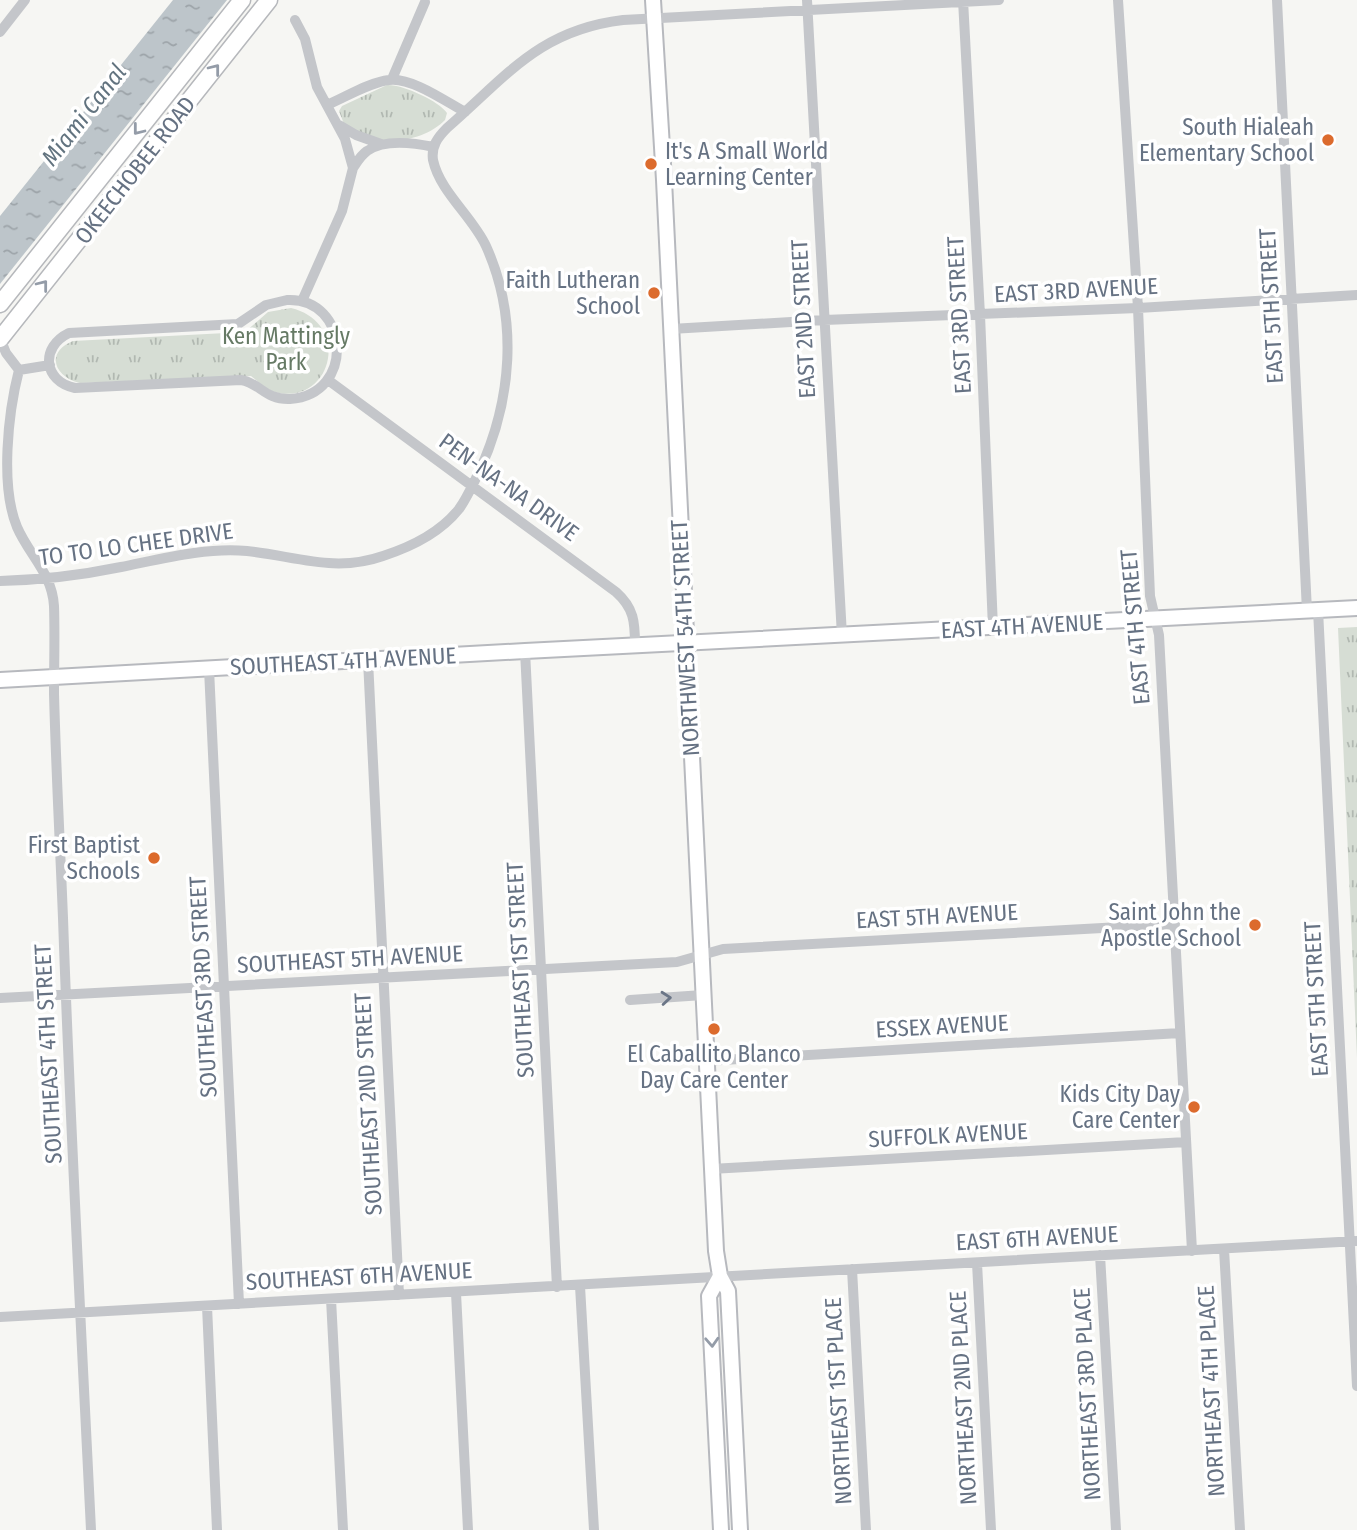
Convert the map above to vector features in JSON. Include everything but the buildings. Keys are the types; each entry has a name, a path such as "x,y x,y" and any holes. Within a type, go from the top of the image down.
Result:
{"highway":[{"name":"OKEECHOBEE ROAD","path":"4,299 242,0"},
{"name":"OKEECHOBEE ROAD","path":"0,339 270,0"},
{"path":"0,339 4,299"}],"main road":[{"name":"NORTHWEST 54TH STREET","path":"653,0 687,642 711,1170 716,1251 720,1276 728,1291 740,1530"},
{"name":"EAST 4TH AVENUE","path":"687,642 1357,608"},
{"name":"SOUTHEAST 4TH AVENUE","path":"0,681 687,642"},
{"name":"NORTHWEST 54TH STREET","path":"720,1276 709,1296 721,1530"},
{"path":"718,1466 725,1485 728,1530"}],"street":[{"path":"0,32 25,0"},
{"path":"302,301 342,211 353,168 368,150 384,145 416,144 433,147 440,135 527,55 554,38 589,25 654,17 807,5 999,0"},
{"name":"EAST 4TH STREET","path":"1118,0 1138,308 1150,596 1159,635 1192,1251"},
{"name":"EAST 5TH STREET","path":"1278,0 1292,299 1353,1241 1357,1386"},
{"name":"EAST 3RD STREET","path":"963,1 981,316 993,628"},
{"path":"392,79 425,2"},
{"name":"EAST 2ND STREET","path":"807,5 842,636"},
{"path":"295,19 305,39 313,79 347,144 353,168"},
{"path":"327,106 392,79 411,83 465,112"},
{"path":"337,123 356,135 384,145"},
{"name":"TO TO LO CHEE DRIVE","path":"0,581 47,577 231,550 316,563 365,561 396,551 433,533 460,508 490,446 503,406 508,368 506,317 497,276 486,246 440,177 433,159 433,147"},
{"name":"EAST 3RD AVENUE","path":"671,329 824,320 981,316 1357,295"},
{"path":"282,300 302,301 324,314 335,333 336,361 328,380 316,391 291,399 270,396 241,380 70,387 59,382 50,365 54,346 69,333 239,324 266,305 282,300"},
{"path":"0,339 6,353 19,370 50,365"},
{"name":"SOUTHEAST 4TH STREET","path":"19,370 8,436 10,508 21,536 47,577 54,609 65,995 91,1530"},
{"name":"PEN-NA-NA DRIVE","path":"328,380 626,601 634,618 635,645"},
{"name":"SOUTHEAST 1ST STREET","path":"525,651 557,1287"},
{"name":"SOUTHEAST 2ND STREET","path":"368,660 399,1295"},
{"name":"SOUTHEAST 3RD STREET","path":"209,669 239,1304"},
{"name":"EAST 5TH AVENUE","path":"701,954 723,949 1175,924"},
{"name":"SOUTHEAST 5TH AVENUE","path":"0,998 677,962 701,954"},
{"path":"630,1000 703,995"},
{"name":"ESSEX AVENUE","path":"706,1061 1180,1033"},
{"name":"SUFFOLK AVENUE","path":"711,1170 1186,1142"},
{"name":"EAST 6TH AVENUE","path":"720,1276 1353,1241"},
{"name":"NORTHEAST 4TH PLACE","path":"1224,1249 1240,1530"},
{"name":"NORTHEAST 3RD PLACE","path":"1100,1255 1116,1530"},
{"name":"NORTHEAST 2ND PLACE","path":"977,1263 990,1530"},
{"name":"NORTHEAST 1ST PLACE","path":"852,1269 866,1530"},
{"name":"SOUTHEAST 6TH AVENUE","path":"0,1317 720,1276"},
{"path":"580,1286 594,1530"},
{"path":"456,1293 468,1530"},
{"path":"331,1299 343,1530"},
{"path":"206,1306 217,1530"}],"green space":[{"path":"387,85 410,90 443,108 447,113 445,120 422,135 394,141 372,138 344,124 339,111 342,106"},
{"name":"Ken Mattingly Park","path":"291,308 310,316 322,329 328,344 328,360 322,374 312,386 297,393 275,392 251,376 80,383 64,375 56,364 59,351 73,341 245,332 268,312"},
{"path":"1357,627 1357,1058 1338,628"}],"water":[{"name":"Miami Canal","path":"173,0 227,0 0,284 0,216"}],"place":[{"name":"South Hialeah Elementary School","path":"1328,140"},
{"name":"It's A Small World Learning Center","path":"651,164"},
{"name":"Faith Lutheran School","path":"654,293"},
{"name":"First Baptist Schools","path":"154,858"},
{"name":"Saint John the Apostle School","path":"1255,925"},
{"name":"El Caballito Blanco Day Care Center","path":"714,1029"},
{"name":"Kids City Day Care Center","path":"1194,1107"}]}
